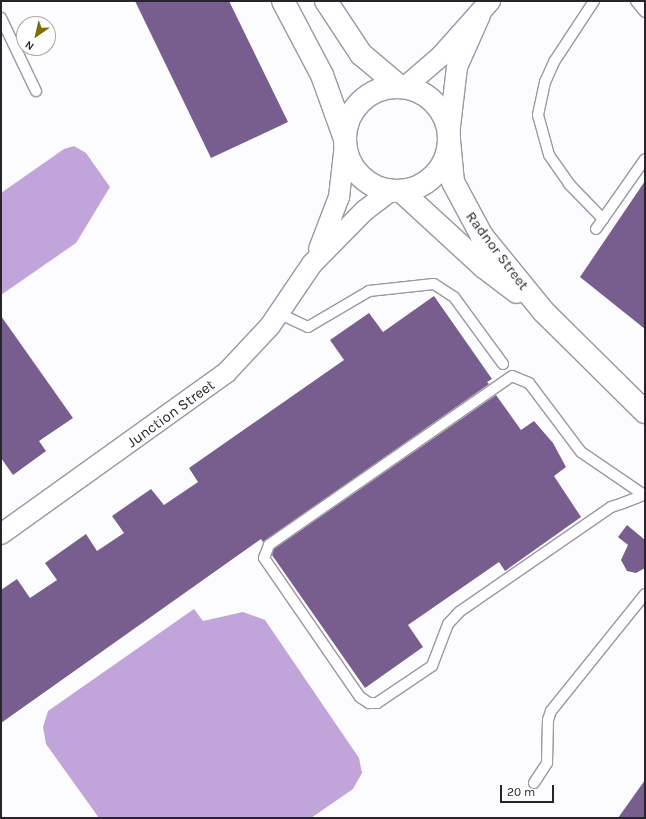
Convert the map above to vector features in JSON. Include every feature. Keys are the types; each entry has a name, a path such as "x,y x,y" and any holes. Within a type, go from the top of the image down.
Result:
{"street":[{"path":"283,1 322,75 350,160 362,178 396,191 414,188 435,175 445,159 449,138 457,67 485,8"},
{"path":"326,1 361,54 402,87"},
{"path":"402,87 441,56 485,8"},
{"path":"345,142 352,112 361,101 386,87 402,87 421,93 435,104 445,118 449,138"},
{"name":"Radnor Street","path":"449,138 450,168 462,203 482,236 544,312 645,412"},
{"name":"Junction Street","path":"312,264 339,197 345,142"},
{"name":"Junction Street","path":"1,534 205,391 246,354 278,313 312,264 364,211 396,191"},
{"name":"Radnor Street","path":"396,191 484,267 544,312"}],"lane":[{"path":"594,1 554,62 541,94 538,115 549,155 569,184 603,219"},
{"path":"636,1 645,12"},
{"path":"1,18 36,91"},
{"path":"596,229 645,159"},
{"path":"278,313 308,327 369,291 434,284 454,297 503,364"},
{"path":"512,376 528,383 581,452 645,494 611,507 459,612 448,624 432,666 377,703 369,703 360,697 264,558 269,545 512,376"},
{"path":"534,783 547,763 548,720 551,711 645,594"}],"shaded area":[{"path":"74,146 86,153 110,187 76,243 1,295 1,193 64,149"},
{"path":"194,609 203,621 243,612 265,620 359,758 362,773 353,789 311,818 99,818 46,744 43,727 48,711"}],"building":[{"path":"135,1 229,1 288,122 211,158"},
{"path":"645,181 645,329 580,277"},
{"path":"434,296 492,379 487,382 489,384 263,542 261,539 1,723 1,590 17,579 30,598 57,580 45,563 86,534 97,551 124,533 112,516 151,489 164,505 198,482 189,468 344,360 330,340 369,313 383,332"},
{"path":"1,316 73,418 39,441 46,451 13,475 1,458"},
{"path":"496,395 521,430 534,421 553,443 566,467 554,476 581,517 505,571 499,562 408,625 423,647 365,688 272,555 274,549"},
{"path":"627,525 645,540 645,568 636,573 627,571 621,560 628,545 618,537"},
{"path":"645,780 645,818 618,818"}]}
